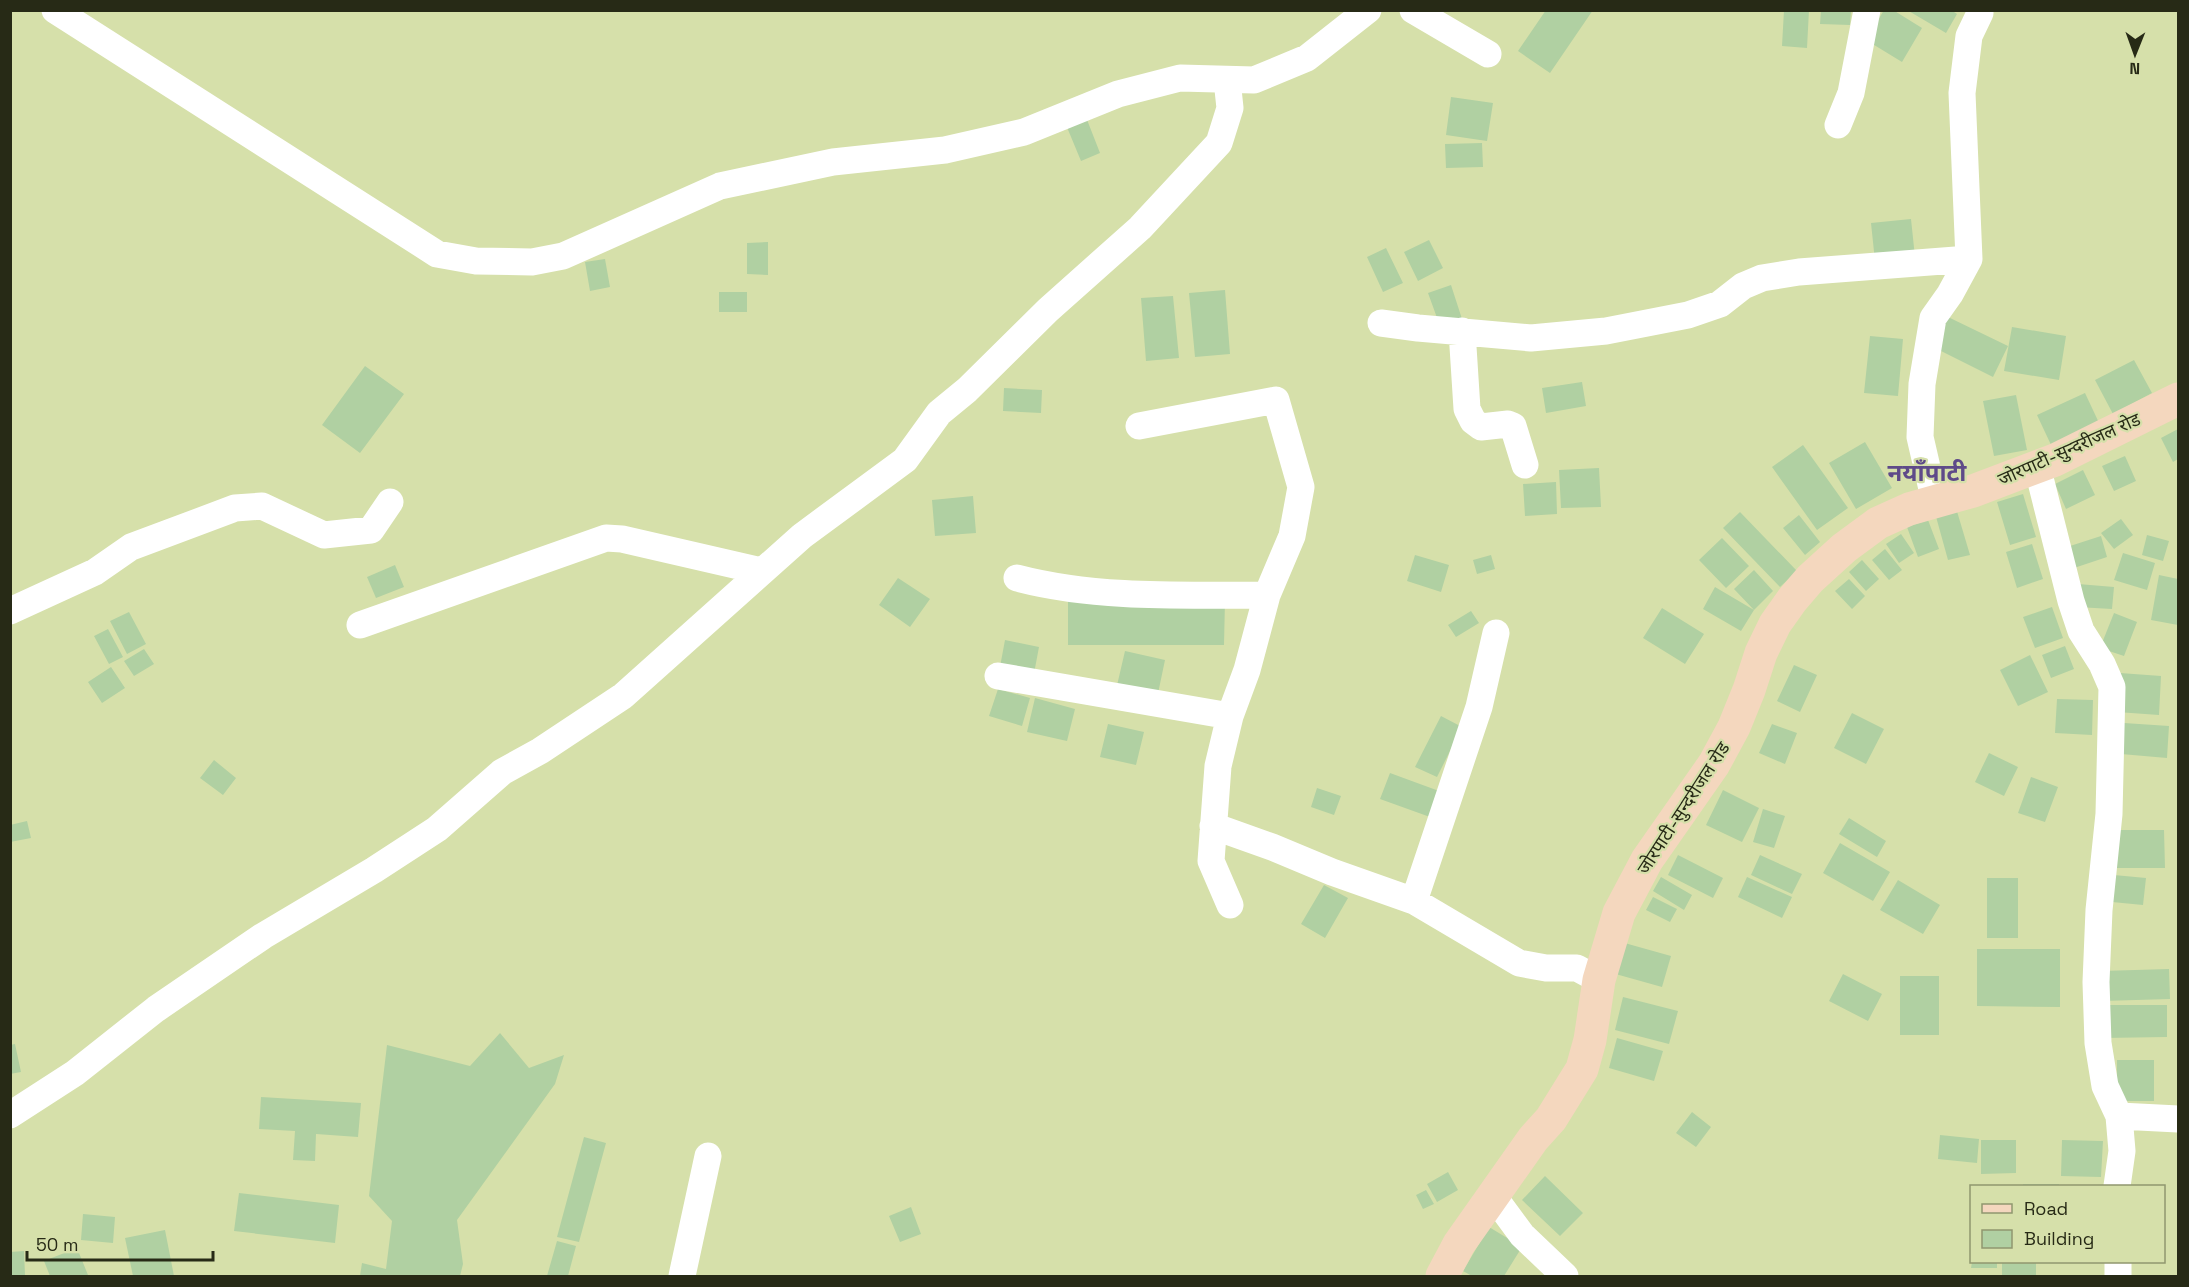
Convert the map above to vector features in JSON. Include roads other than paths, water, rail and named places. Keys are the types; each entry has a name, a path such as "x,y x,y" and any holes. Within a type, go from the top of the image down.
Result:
{"main road":[{"name":"जोरपाटी-सुन्दरीजल रोड","path":"1442,1276 1459,1244 1533,1139 1551,1119 1582,1070 1590,1040 1599,980 1619,913 1647,860 1719,754 1738,718 1761,653 1792,600 1810,579 1844,548 1878,524 1908,509 1973,490 2055,460 2178,399"}],"street":[{"path":"55,10 437,254 476,261 532,262 562,256 720,186 833,162 945,150 1024,132 1118,94 1180,78 1254,80 1307,58 1368,10"},
{"path":"1413,10 1488,54"},
{"path":"1838,125 1851,93 1867,10"},
{"path":"1935,502 1920,437 1922,384 1934,318 1969,259 1962,93 1969,36 1980,13 1979,10"},
{"path":"10,1115 75,1073 156,1009 263,936 374,870 437,829 502,772 540,751 622,696 802,536 905,460 939,413 967,390 1048,310 1140,228 1219,143 1230,108 1227,80"},
{"path":"1381,323 1530,338 1606,331 1688,315 1720,304 1743,286 1762,278 1799,272 1969,259"},
{"path":"1462,331 1467,408 1473,421 1481,427 1508,424 1512,426 1525,465"},
{"path":"1139,426 1276,400 1301,488 1293,536 1267,595 1247,670 1230,716 1218,766 1211,861 1230,904"},
{"path":"2037,466 2071,601 2081,631 2102,664 2112,687 2109,814 2096,982 2098,1043 2105,1086 2119,1116 2122,1151 2117,1185"},
{"path":"10,611 95,572 131,547 235,508 262,506 324,535 371,530 390,502"},
{"path":"360,625 606,538 622,538 761,571"},
{"path":"1017,578 1047,586 1097,592 1267,595"},
{"path":"1414,901 1479,707 1496,633"},
{"path":"998,676 1230,716"},
{"path":"1213,826 1235,832 1332,872 1414,901 1518,963 1546,968 1577,968 1599,980"},
{"path":"2119,1116 2178,1119"},
{"path":"682,1276 708,1156"},
{"path":"1494,1197 1522,1235 1565,1276"}],"district":[{"name":"नयाँपाटी","path":"1927,472"}]}
